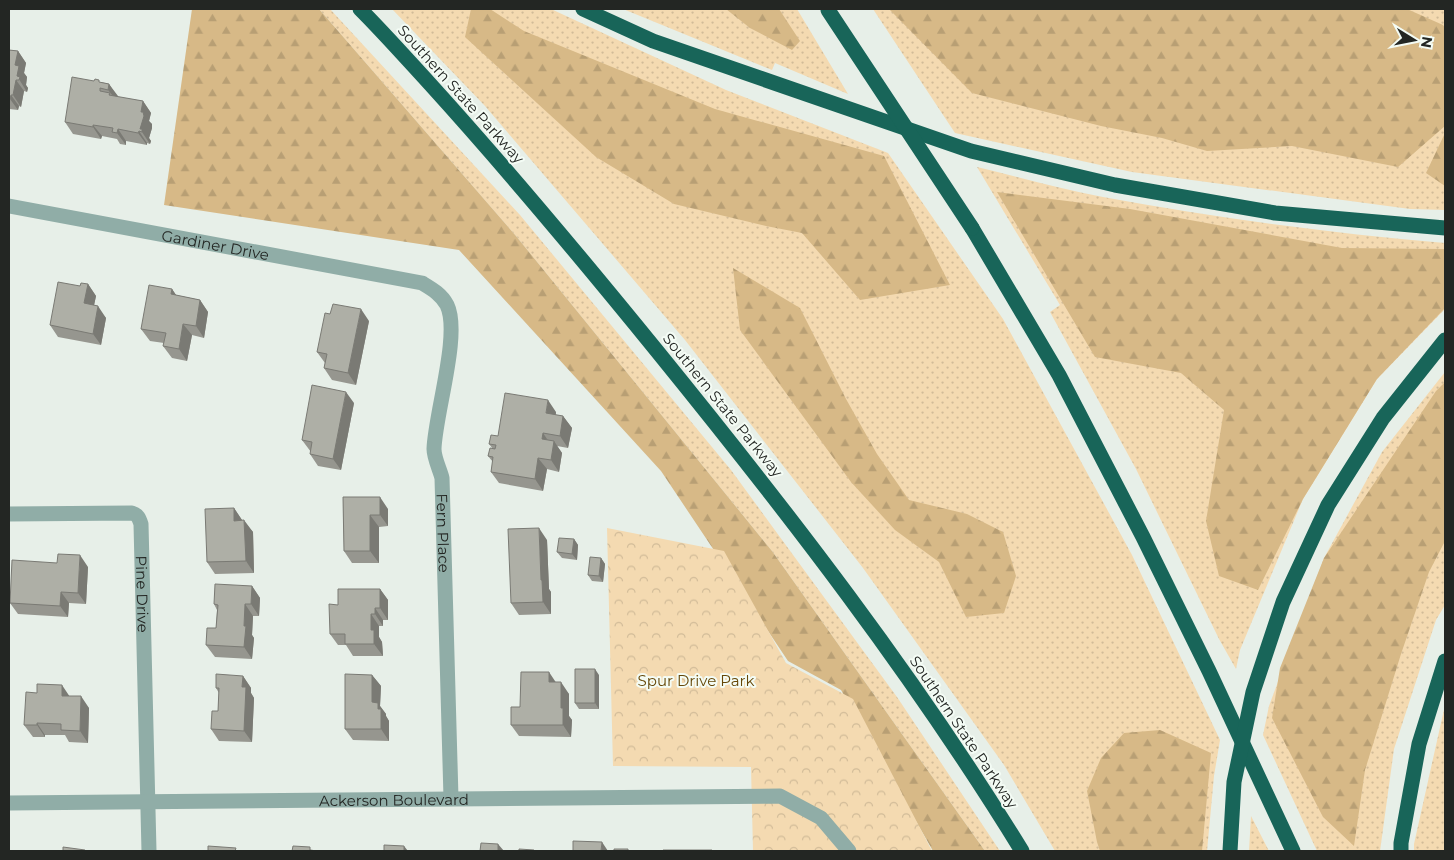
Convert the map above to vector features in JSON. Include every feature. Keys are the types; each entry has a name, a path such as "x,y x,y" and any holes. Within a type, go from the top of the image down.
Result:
{"highway":[{"name":"Southern State Parkway","path":"360,9 478,138 600,280 750,465 873,628 990,798 1022,851"},
{"path":"583,9 653,41 971,151 1115,185 1275,213 1445,228"},
{"path":"827,9 972,228 1059,376 1143,537 1209,670 1293,851"},
{"path":"1230,851 1234,782 1253,692 1283,602 1328,505 1383,418 1445,340"},
{"path":"1401,851 1418,744 1445,660"}],"street":[{"name":"Gardiner Drive","path":"9,206 422,282"},
{"name":"Fern Place","path":"422,282 439,294 447,306 450,320 450,347 434,451 442,478 451,798"},
{"name":"Pine Drive","path":"9,514 132,514 137,515 142,524 148,851"},
{"name":"Ackerson Boulevard","path":"9,802 780,796 821,818 849,851"}],"green space":[{"path":"192,9 319,9 516,236 772,551 985,851 933,851 841,690 788,661 661,471 459,250 164,205"},
{"path":"319,9 330,9 520,215 731,470 897,697 1000,851 985,851 772,551 516,236"},
{"path":"392,9 551,9 726,90 888,153 1003,319 1132,555 1220,740 1214,776 1207,851 1055,851 1004,765 863,568 685,340 485,106"},
{"path":"471,9 490,9 524,31 715,109 884,156 950,285 860,300 802,233 674,204 596,157 465,37"},
{"path":"623,9 797,9 848,94 775,63 772,70"},
{"path":"726,9 779,9 800,41 792,50 750,28"},
{"path":"873,9 1445,9 1445,210 1410,209 1132,172 955,133"},
{"path":"889,9 1407,9 1443,25 1445,28 1445,126 1398,167 1292,146 1207,151 1162,138 1101,126 972,93"},
{"path":"1445,133 1445,186 1426,173"},
{"path":"977,167 1087,194 1188,212 1316,230 1445,243 1445,309 1377,379 1303,499 1240,650 1236,669 1219,639 1136,469 1050,312 1060,305"},
{"path":"997,192 1130,209 1342,248 1445,249 1445,308 1377,379 1303,499 1258,590 1219,576 1206,521 1224,410 1181,373 1095,357"},
{"path":"733,268 800,308 846,399 877,454 909,500 967,514 1003,532 1016,576 1004,613 966,617 939,562 895,530 851,482 740,330"},
{"path":"1445,372 1445,605 1436,620 1394,749 1380,851 1317,851 1263,735 1269,706 1324,558 1382,452"},
{"path":"1445,382 1445,541 1429,572 1365,770 1354,846 1323,817 1272,718 1280,668 1324,558 1436,391"},
{"name":"Spur Drive Park","path":"607,528 724,551 786,663 853,699 932,851 753,851 751,767 613,766"},
{"path":"1445,705 1445,851 1414,851 1414,844"},
{"path":"1160,730 1211,753 1202,851 1100,851 1087,791 1101,758 1124,733"},
{"path":"1251,816 1269,851 1249,851"}],"building":[{"path":"9,50 18,51 15,65 19,66 17,76 20,77 19,80 16,80 13,95 11,95 10,99 9,98"},
{"path":"72,77 94,81 95,79 99,80 99,82 109,84 108,90 100,88 100,91 110,93 109,95 143,101 141,112 143,112 144,116 140,129 142,129 142,132 118,129 117,133 112,132 113,128 65,122"},
{"path":"58,282 80,286 81,283 88,284 84,303 98,306 93,334 50,325"},
{"path":"149,285 172,289 171,294 200,300 196,326 183,324 179,349 163,346 166,333 141,329"},
{"path":"333,304 361,309 348,373 324,368 327,354 317,352 325,313 330,314"},
{"path":"312,385 346,392 333,459 310,454 312,442 302,440"},
{"path":"505,393 548,400 546,413 563,416 560,436 543,433 542,439 554,441 551,460 538,458 535,479 491,472 493,457 488,456 490,448 495,449 496,445 489,444 491,435 498,436"},
{"path":"343,497 380,497 380,515 370,515 370,551 344,551"},
{"path":"234,508 234,521 244,520 246,561 207,562 205,509"},
{"path":"539,528 543,602 511,603 508,529"},
{"path":"559,538 574,539 572,554 557,552"},
{"path":"58,554 80,555 78,593 61,592 60,606 10,603 12,560 57,563"},
{"path":"590,557 601,558 599,576 588,575"},
{"path":"215,584 252,586 251,604 245,604 244,626 246,626 244,647 206,645 207,628 216,628 218,605 214,604"},
{"path":"338,589 380,589 380,608 375,608 375,614 371,614 371,630 374,630 374,644 345,644 345,634 330,634 329,604 338,605"},
{"path":"575,669 595,669 595,703 575,703"},
{"path":"521,672 549,672 549,682 561,682 563,725 511,725 511,707 520,707"},
{"path":"216,674 243,676 242,687 246,687 244,731 211,729 212,711 218,711 219,688 216,688"},
{"path":"345,674 372,675 372,702 378,703 378,709 381,709 381,729 345,729"},
{"path":"37,684 62,685 62,696 81,696 80,731 61,730 61,724 37,723 37,725 24,725 26,692 37,693"},
{"path":"573,841 602,842 601,851 573,851"},
{"path":"481,843 498,844 498,851 480,851"},
{"path":"384,845 404,846 404,851 384,851"},
{"path":"208,846 236,848 235,851 208,851"},
{"path":"293,846 310,847 310,850 317,851 292,851"},
{"path":"63,847 85,850 63,851"},
{"path":"519,849 534,850 534,851 519,851"},
{"path":"614,849 628,849 628,851 614,851"},
{"path":"712,850 712,851 663,851"}]}
